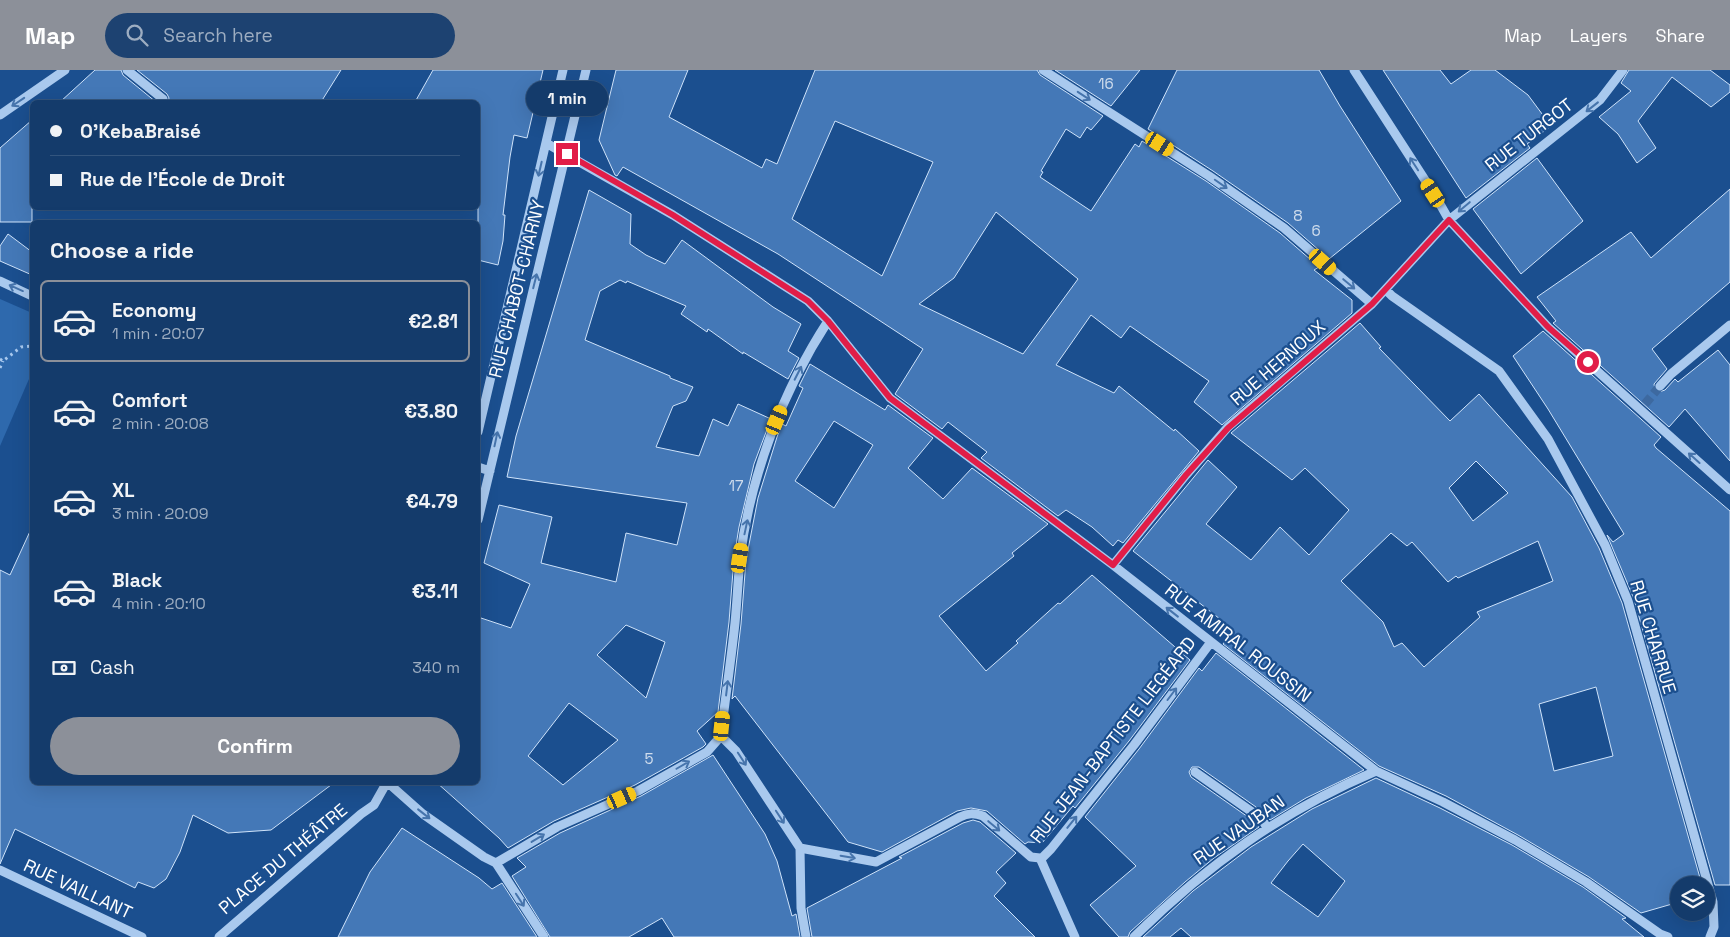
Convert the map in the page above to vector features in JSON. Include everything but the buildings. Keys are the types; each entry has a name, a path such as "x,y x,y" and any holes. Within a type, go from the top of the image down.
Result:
{"street":[{"path":"0,115 66,70"},
{"path":"127,70 163,100"},
{"name":"RUE CHABOT-CHARNY","path":"480,424 563,70"},
{"name":"RUE CHABOT-CHARNY","path":"480,512 586,70"},
{"path":"1043,70 1209,176 1284,228 1372,304"},
{"path":"1354,70 1449,220 1548,327 1643,407 1730,490"},
{"name":"RUE TURGOT","path":"1386,290 1449,220 1600,100 1623,70"},
{"path":"546,143 567,154"},
{"name":"RUE AMIRAL ROUSSIN","path":"567,154 673,215 808,301 828,321 890,398 1113,565 1376,771 1443,802 1515,840 1586,882 1660,934 1668,937"},
{"path":"0,281 30,295"},
{"name":"RUE HERNOUX","path":"1113,565 1186,475 1228,428 1386,290"},
{"name":"RUE CHARRUE","path":"1386,290 1499,371 1548,440 1604,545 1628,601 1712,902 1714,927 1710,937"},
{"path":"496,863 557,826 638,791 707,752 721,736 735,621 740,558 762,458 792,386 811,348 828,321"},
{"path":"1660,386 1671,374 1730,325"},
{"path":"480,468 490,472"},
{"name":"RUE JEAN-BAPTISTE LIEGÉARD","path":"1040,858 1051,848 1134,745 1211,642"},
{"path":"721,736 736,751 800,848 801,908 806,937"},
{"name":"RUE VAUBAN","path":"1134,937 1170,901 1217,862 1313,800 1376,771"},
{"path":"1195,772 1252,812"},
{"name":"PLACE DU THÉÂTRE","path":"219,937 361,814 374,805 386,785"},
{"path":"389,785 423,814 484,857 496,863 544,937"},
{"path":"800,848 876,862 960,817 967,814 983,816 1031,856 1040,858 1075,937"},
{"path":"1262,819 1267,828"},
{"name":"RUE VAILLANT","path":"0,870 142,937"}],"path":[{"path":"0,368 2,360 21,347 30,346"}],"shaded area":[{"path":"0,299 30,312 30,377 0,446"}],"tunnel":[{"path":"1645,404 1660,386"}],"route":[{"path":"567,154 673,215 808,301 828,321 890,398 1113,565 1186,475 1228,428 1372,304 1449,220 1548,327 1588,362"}]}
